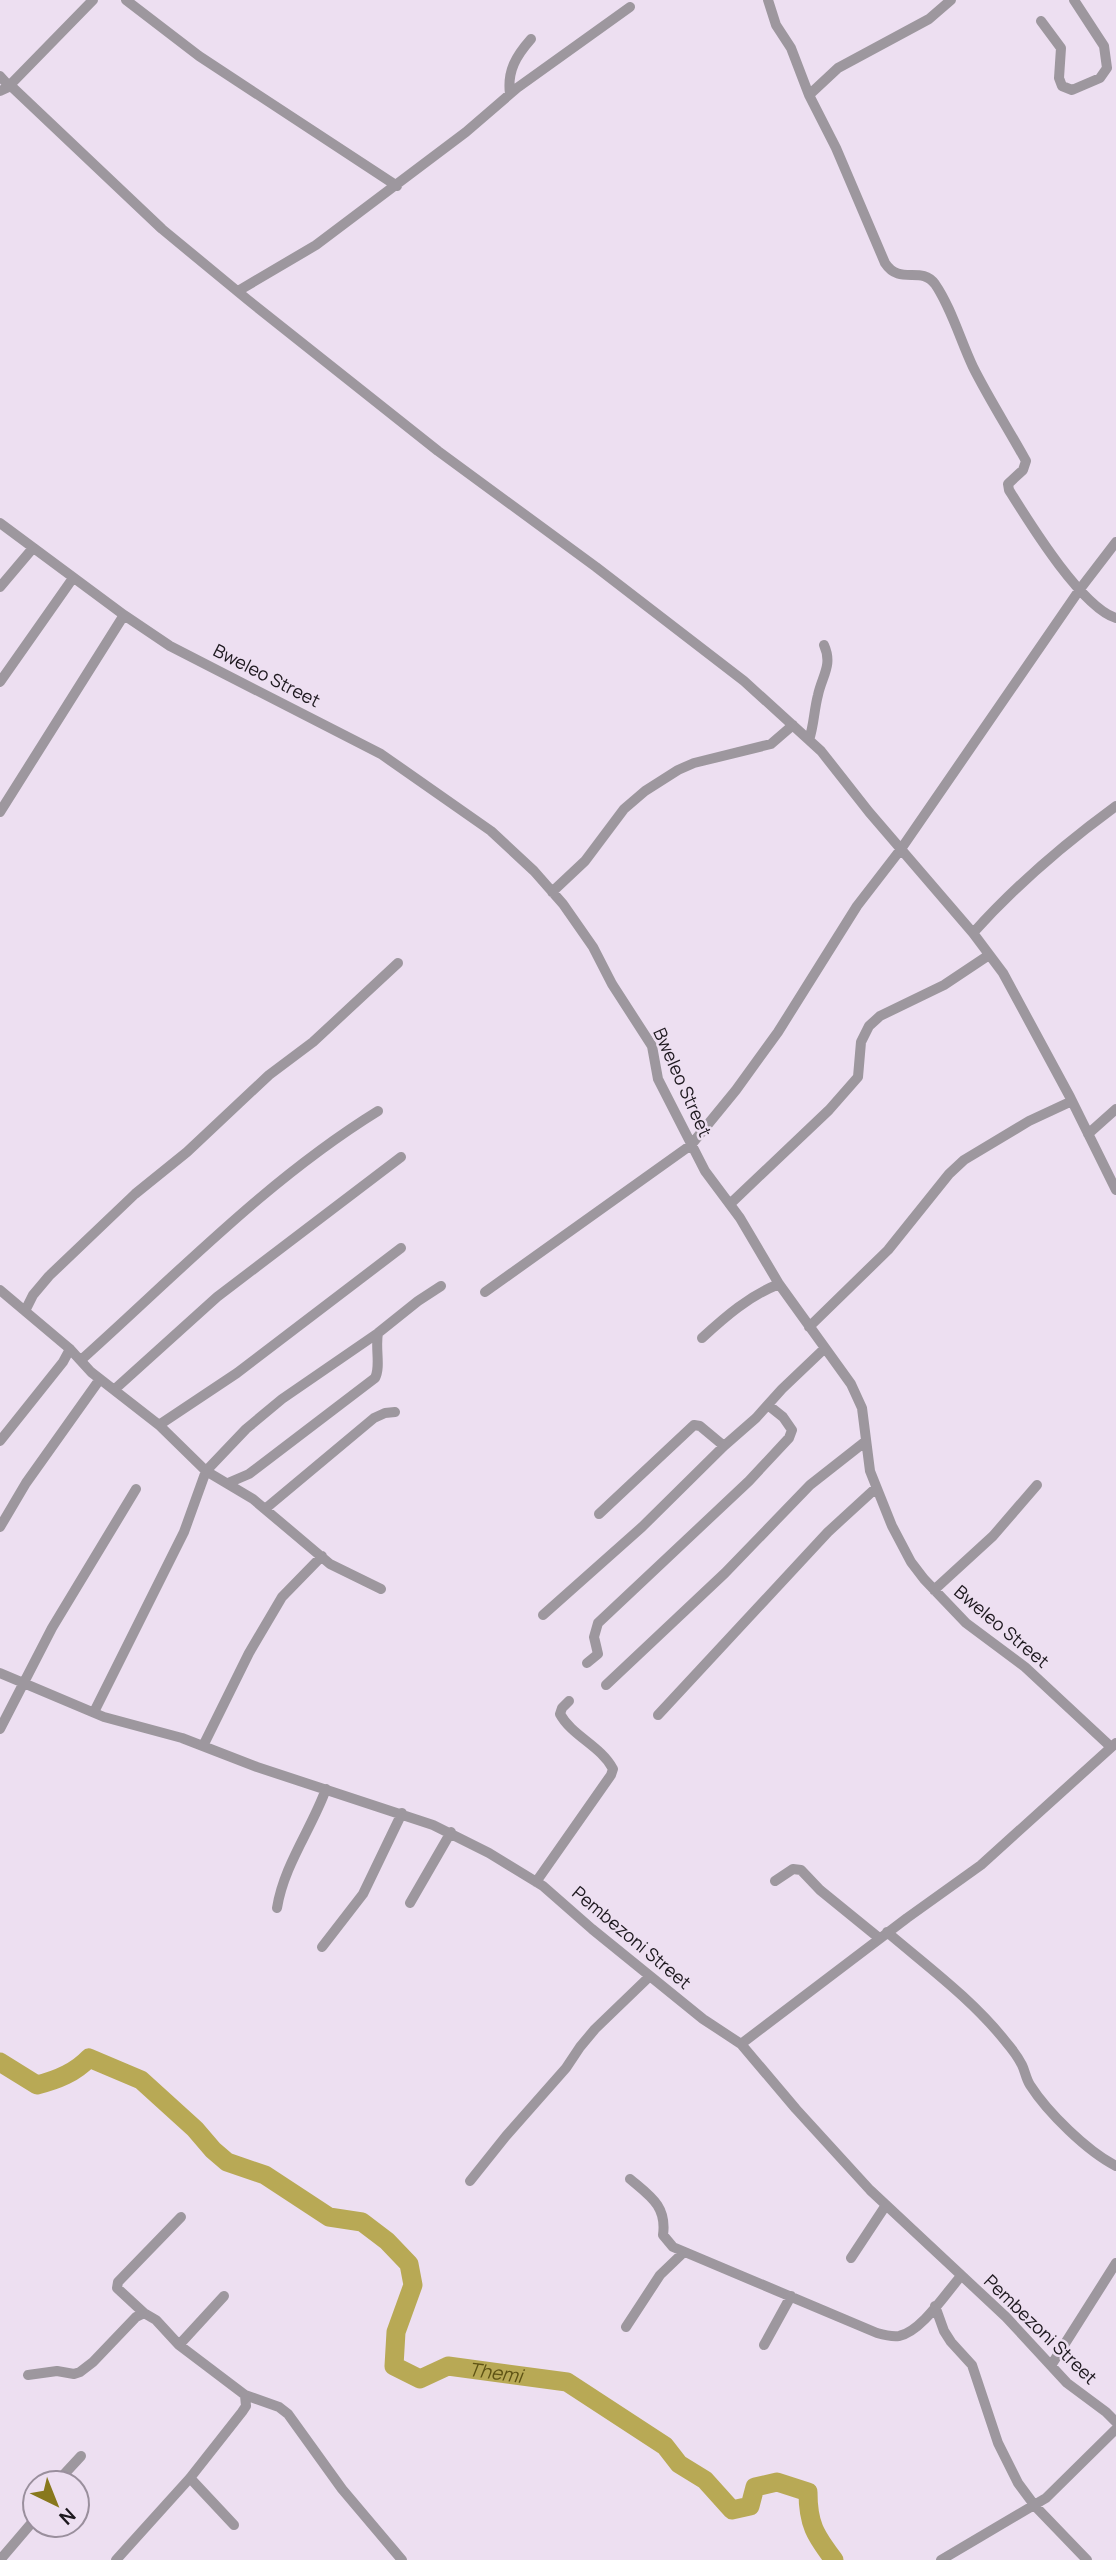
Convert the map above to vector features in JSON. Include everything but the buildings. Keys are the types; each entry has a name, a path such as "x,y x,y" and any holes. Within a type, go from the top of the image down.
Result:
{"street":[{"path":"5,88 93,0"},
{"path":"126,0 199,56 397,186"},
{"path":"768,0 776,25 791,48 809,95 840,157 885,263 898,275 923,275 936,286 974,369 1026,461 1023,470 1008,484 1009,490 1043,543 1080,589 1108,616 1116,618"},
{"path":"809,95 838,68 929,19 950,0"},
{"path":"1041,21 1061,48 1059,78 1062,86 1072,89 1100,78 1107,68 1104,46 1074,0"},
{"path":"238,291 316,245 467,132 559,56 630,8"},
{"path":"510,94 508,82 514,62 531,39"},
{"path":"0,76 5,88 162,229 368,398 596,567 733,673 821,751 973,933 1003,973 1116,1190"},
{"name":"Bweleo Street","path":"0,523 170,646 381,754 491,831 552,892 593,947 612,984 652,1046 659,1079 705,1171 730,1203 779,1284 857,1396 862,1408 870,1471 911,1562 966,1623 1025,1667 1114,1745"},
{"path":"485,1292 691,1145 736,1090 778,1031 857,906 901,849 1080,589 1116,542"},
{"path":"0,587 33,548"},
{"path":"0,682 73,578"},
{"path":"0,812 124,615"},
{"path":"809,740 819,691 827,671 828,654 824,645"},
{"path":"552,892 585,861 624,809 645,791 694,763 771,744 793,725"},
{"path":"973,933 1043,864 1116,806"},
{"path":"730,1203 852,1085 858,1077 861,1042 869,1026 892,1009 944,985 989,955"},
{"path":"25,1311 33,1295 49,1276 135,1194 204,1137 269,1075 313,1042 398,962"},
{"path":"808,1327 888,1250 949,1174 964,1160 1019,1126 1072,1101"},
{"path":"1088,1134 1116,1109"},
{"path":"81,1360 285,1175 336,1137 378,1111"},
{"path":"115,1389 217,1297 401,1157"},
{"path":"159,1425 237,1373 401,1248"},
{"path":"702,1338 744,1302 779,1284"},
{"path":"94,1712 184,1532 206,1471 246,1429 282,1398 378,1333 441,1286"},
{"path":"0,1290 70,1349 100,1379 159,1425 206,1471 265,1508 330,1564 381,1589"},
{"path":"228,1483 249,1474 375,1378 379,1369 376,1346 378,1333"},
{"path":"0,1441 63,1362 70,1349"},
{"path":"544,1615 642,1527 824,1349"},
{"path":"0,1527 26,1483 100,1379"},
{"path":"587,1663 598,1654 594,1637 598,1623 749,1481 789,1438 792,1430 790,1423 768,1405"},
{"path":"265,1508 374,1418 395,1412"},
{"path":"599,1514 694,1425 700,1426 724,1446"},
{"path":"606,1685 724,1573 810,1485 866,1441"},
{"path":"934,1590 993,1536 1037,1485"},
{"path":"658,1715 828,1532 876,1488"},
{"path":"0,1729 23,1682 136,1489"},
{"path":"203,1746 249,1653 282,1597 322,1556"},
{"name":"Pembezoni Street","path":"0,1673 94,1712 203,1746 451,1832 536,1882 703,2019 741,2044 796,2109 886,2205 1006,2317 1067,2383 1106,2412 1116,2423"},
{"path":"536,1882 613,1769 560,1714 569,1701"},
{"path":"741,2044 883,1935 992,1856 1114,1745"},
{"path":"277,1908 281,1883 315,1818 326,1789"},
{"path":"322,1947 363,1894 402,1813"},
{"path":"410,1903 451,1832"},
{"path":"775,1881 793,1869 801,1871 820,1890 883,1935 976,2008 1006,2042 1021,2063 1029,2083 1042,2099 1070,2130 1106,2161 1116,2166"},
{"path":"470,2181 566,2068 595,2029 650,1976"},
{"path":"630,2179 651,2197 662,2211 665,2222 663,2235 666,2241 684,2252 877,2333 903,2336 912,2330 961,2276"},
{"path":"851,2259 886,2205"},
{"path":"181,2217 118,2282 117,2288 144,2313 156,2320 179,2345 245,2395 279,2407 288,2414 342,2489 402,2560"},
{"path":"626,2327 660,2275 684,2252"},
{"path":"1052,2364 1116,2263"},
{"path":"179,2345 224,2296"},
{"path":"764,2345 791,2296"},
{"path":"935,2306 944,2331 972,2365 998,2443 1018,2483 1035,2506 1087,2560"},
{"path":"28,2375 57,2371 74,2374 80,2372 136,2317 144,2313"},
{"path":"116,2560 190,2478 242,2412 246,2406 245,2395"},
{"path":"941,2560 1046,2498 1116,2429"},
{"path":"69,2469 81,2456"},
{"path":"190,2478 234,2525"},
{"path":"0,2560 21,2535"}],"waterway":[{"name":"Themi","path":"0,2062 37,2085 65,2075 89,2058 141,2080 227,2162 265,2175 329,2217 362,2222 387,2241 409,2264 413,2285 396,2332 394,2366 420,2379 448,2366 567,2382 665,2446 679,2464 705,2480 732,2510 750,2506 755,2487 777,2482 808,2492 809,2513 814,2529 834,2560"}]}
